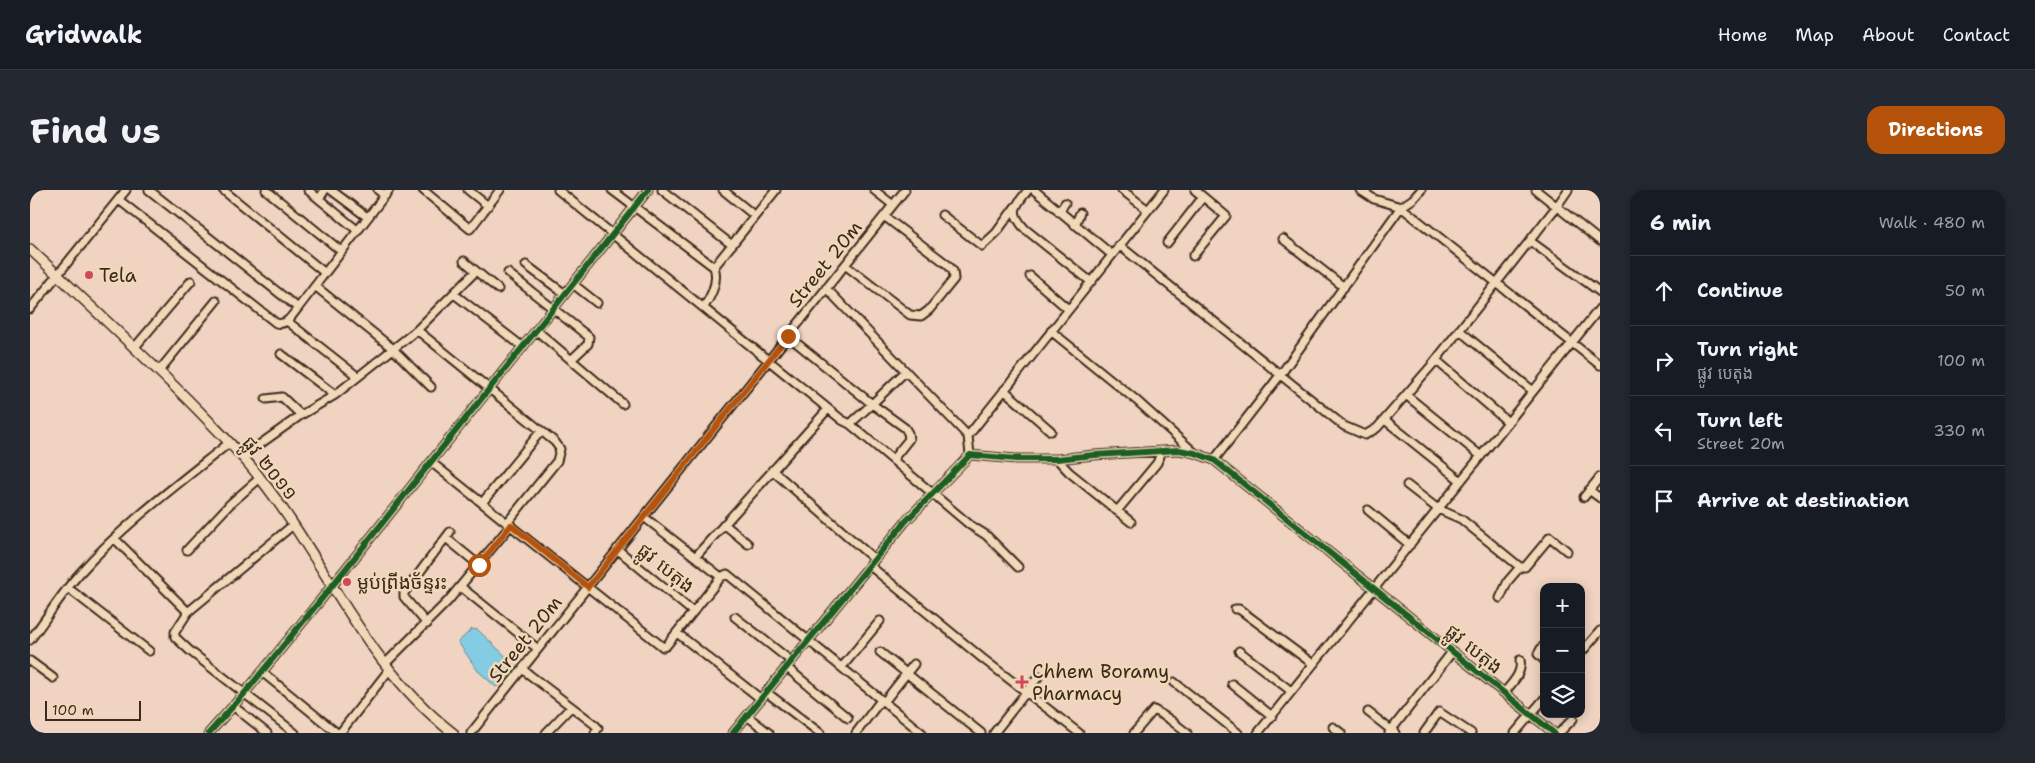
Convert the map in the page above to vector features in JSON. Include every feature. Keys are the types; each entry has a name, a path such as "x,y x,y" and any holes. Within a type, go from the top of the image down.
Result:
{"main road":[{"name":"ផ្លូវ ២០១១","path":"30,249 159,371 242,457 260,478 293,525 373,650 409,693 453,733"}],"street":[{"path":"30,309 126,190"},
{"path":"149,190 298,308"},
{"path":"223,190 325,273"},
{"path":"266,190 341,251"},
{"path":"308,190 357,230"},
{"path":"319,199 325,190"},
{"path":"332,190 367,218"},
{"path":"119,200 276,323 281,324 287,321 298,308 387,193 378,190"},
{"path":"423,190 470,228 500,190"},
{"path":"468,190 488,206"},
{"path":"558,190 828,409 850,424 970,525 986,535 1018,567"},
{"path":"612,190 714,267 716,274 715,282 704,307"},
{"path":"211,732 332,586 648,190"},
{"path":"662,190 732,245"},
{"path":"723,190 755,216"},
{"path":"714,267 776,190"},
{"path":"874,190 893,205"},
{"name":"Street 20m","path":"471,733 905,190"},
{"path":"942,215 982,246 996,233 1028,190"},
{"path":"1034,190 1111,254"},
{"path":"1122,190 1148,210"},
{"path":"968,436 1111,254 1164,190"},
{"path":"1193,256 1226,216 1195,190"},
{"path":"1360,190 1374,199 1401,207 1600,365"},
{"path":"1214,460 1282,374 1401,207 1413,200 1421,190"},
{"path":"1536,190 1600,241"},
{"path":"1119,245 1348,428 1365,434 1378,428 1436,360 1568,190"},
{"path":"1167,243 1203,197"},
{"path":"1059,212 1065,203"},
{"path":"1016,205 1014,213 1025,229 1090,281"},
{"path":"1075,225 1080,213"},
{"path":"845,265 910,315 921,316 929,310 954,279 953,271 948,265 884,216"},
{"path":"1283,239 1344,287"},
{"path":"1530,241 1600,292"},
{"path":"464,261 498,290"},
{"path":"526,265 565,294"},
{"path":"242,457 335,395 417,330 476,270"},
{"path":"508,273 587,334 590,340 587,346 571,360"},
{"path":"1030,276 1068,309"},
{"path":"135,348 191,281"},
{"path":"572,284 597,303"},
{"path":"314,286 392,348 431,387"},
{"path":"826,288 968,436 970,455"},
{"path":"454,294 522,347"},
{"path":"159,371 216,301"},
{"path":"1258,733 1600,308"},
{"path":"287,321 357,376"},
{"path":"262,672 338,733 387,667 479,565 557,461 560,450 555,442 417,330"},
{"path":"536,330 623,404"},
{"path":"1459,330 1533,391"},
{"path":"1051,331 1136,400 1195,453"},
{"path":"788,336 872,404 905,428 909,439 893,459"},
{"path":"281,354 335,395"},
{"path":"1436,360 1508,422"},
{"path":"850,424 906,371"},
{"path":"1004,390 1051,431"},
{"path":"1406,395 1481,456"},
{"path":"266,399 282,397 301,416"},
{"path":"696,556 828,409"},
{"path":"1385,420 1461,481"},
{"path":"482,503 541,431"},
{"path":"30,640 68,588 93,559 153,504 229,443"},
{"path":"970,455 1016,460 1057,459 1179,450 1195,453"},
{"path":"1117,511 1157,463 1162,452"},
{"name":"ផ្លូវ បេតុង","path":"1195,453 1214,460 1554,733"},
{"path":"733,733 872,562 932,492 970,455"},
{"path":"1057,459 1131,522"},
{"path":"431,462 660,646 666,646 721,577 727,574 922,733"},
{"path":"772,470 872,562 982,658 1079,733"},
{"path":"1584,497 1600,477"},
{"path":"187,550 230,504 260,478"},
{"path":"1407,486 1438,509 1461,519 1520,567"},
{"path":"1589,490 1600,498"},
{"path":"1368,510 1410,544"},
{"path":"644,517 721,577"},
{"path":"724,524 748,544"},
{"path":"293,525 188,612 175,632 175,637 295,733"},
{"path":"427,624 404,597 404,593 448,535 479,565"},
{"path":"1500,598 1508,581 1520,567 1525,566 1550,536 1567,551"},
{"path":"115,539 188,612"},
{"name":"ផ្លូវ បេតុង","path":"617,550 693,612"},
{"path":"461,587 538,649"},
{"path":"68,588 149,651"},
{"path":"1234,609 1240,609 1313,664"},
{"path":"735,617 848,718"},
{"path":"842,668 880,621"},
{"path":"1585,648 1600,631"},
{"path":"677,633 761,699"},
{"path":"880,652 906,675 981,733"},
{"path":"1239,652 1291,691"},
{"path":"1368,712 1392,732 1452,652"},
{"path":"1504,693 1516,679 1521,666 1520,660"},
{"path":"30,661 53,678"},
{"path":"856,733 914,664"},
{"path":"522,669 571,707 596,731 605,733"},
{"path":"998,732 1026,691 1039,676"},
{"path":"1174,682 1238,733"},
{"path":"1232,684 1272,716"},
{"path":"766,692 820,733"},
{"path":"1515,733 1540,703"},
{"path":"233,706 267,733"},
{"path":"546,733 571,707"},
{"path":"1134,733 1154,710 1187,733"},
{"path":"1424,733 1439,712 1468,732"},
{"path":"747,716 768,733"},
{"path":"1559,733 1573,719"},
{"path":"1333,727 1341,733"}],"water":[{"path":"472,629 478,630 517,667 513,676 496,687 478,671 458,642"}],"cycle path":[{"path":"209,733 244,694 332,586 648,190"},
{"path":"733,733 905,522 970,455 1016,459 1057,459 1179,450 1195,453 1214,460 1554,733"}],"place":[{"name":"Tela","path":"89,275"},
{"name":"ម្លប់ព្រីងច័ន្ទរះ","path":"347,582"},
{"name":"Chhem Boramy Pharmacy","path":"1022,682"}],"route":[{"path":"479,565 511,525 588,587 788,336"}]}
